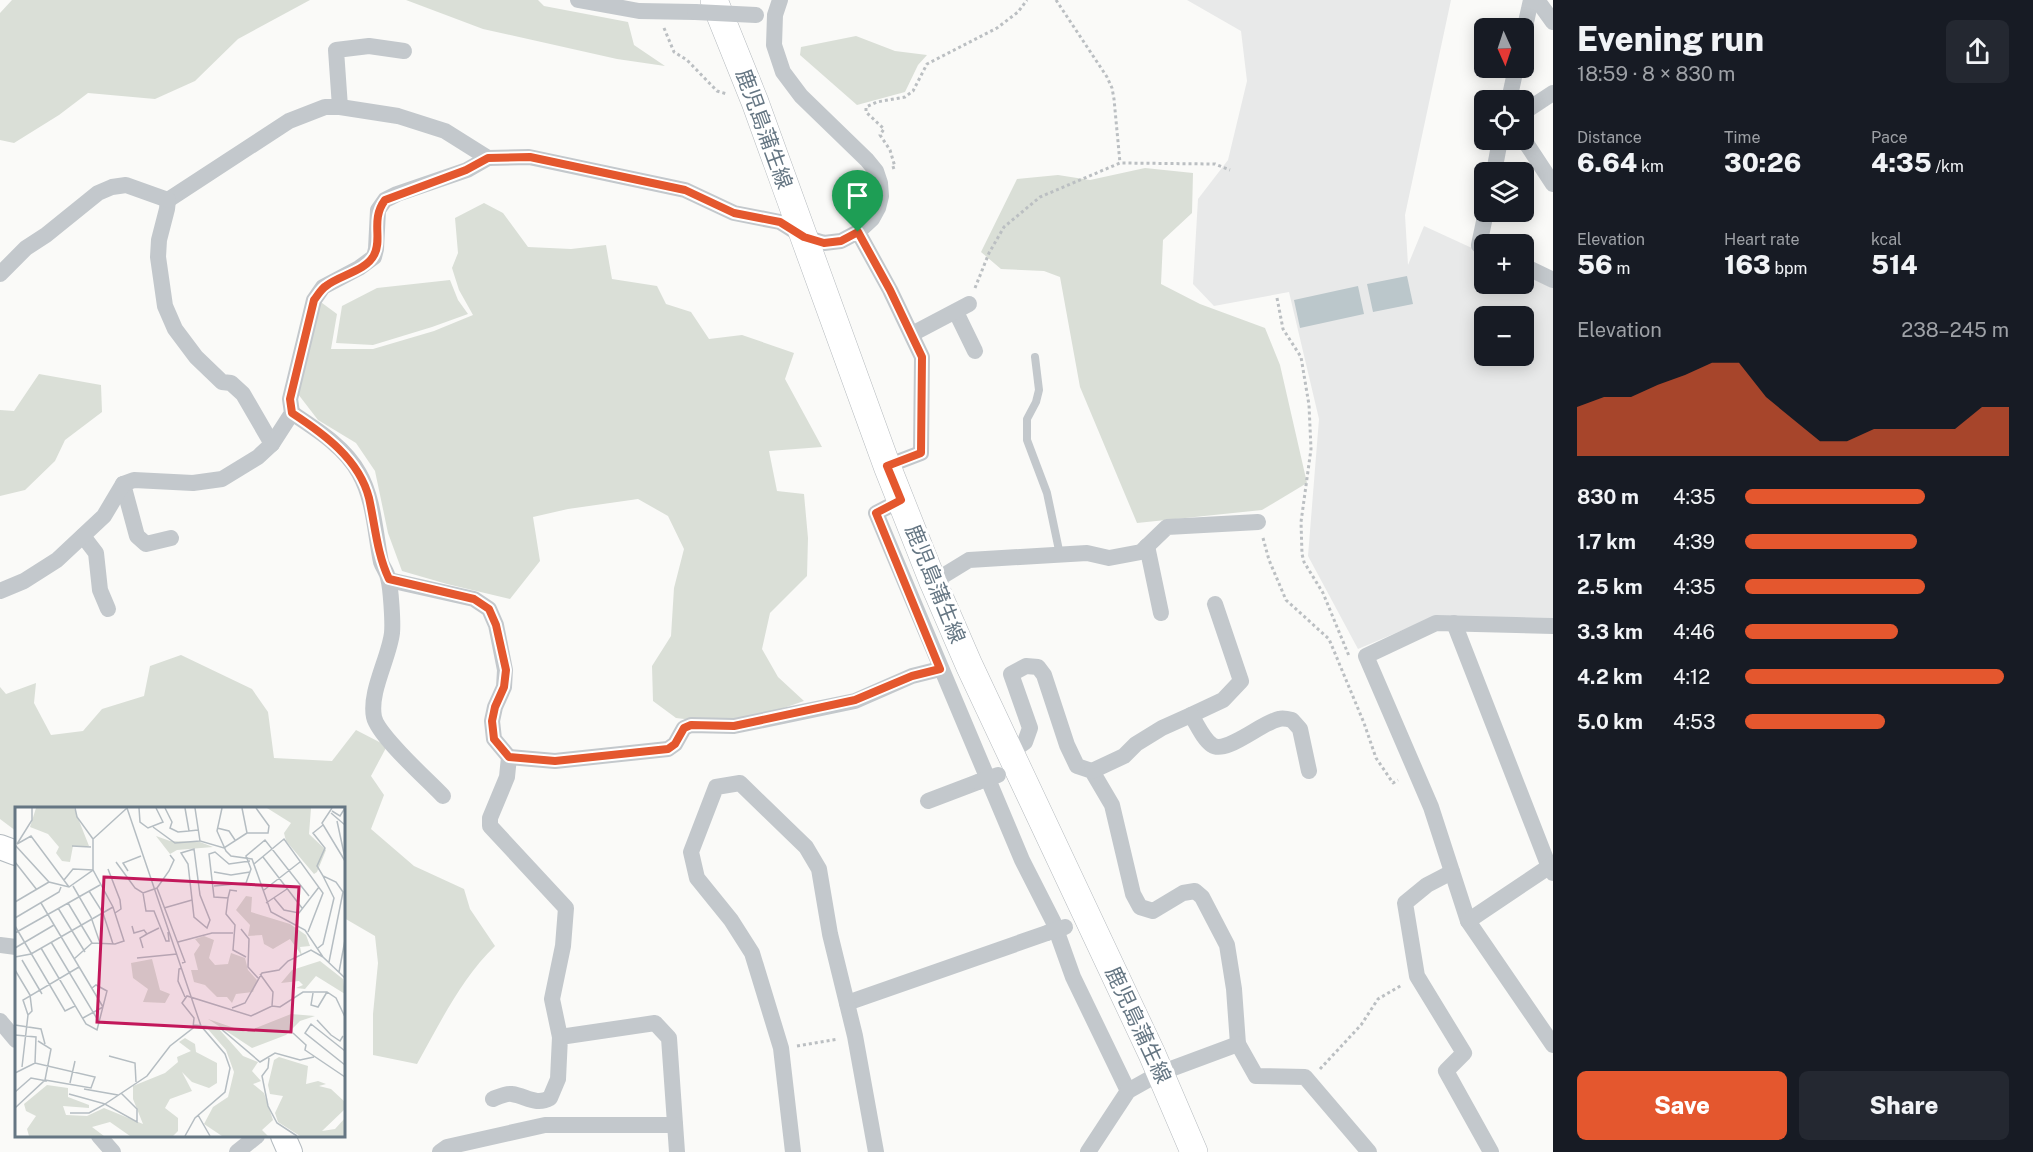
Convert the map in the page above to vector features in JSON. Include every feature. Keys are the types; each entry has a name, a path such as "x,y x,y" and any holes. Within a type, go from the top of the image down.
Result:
{"main road":[{"name":"鹿児島蒲生線","path":"704,6 755,102 887,466 1008,765 1077,922 1160,1073 1194,1152"}],"street":[{"path":"0,591 24,581 57,560 104,516 123,484 134,480 193,483 222,479 258,457 272,444 292,413 290,399 314,300 323,287 359,268 374,257 378,210 385,200 466,170 488,158 530,157 685,190 734,213 780,222 804,237 824,243 841,241 858,232 872,219 881,196 876,171 801,96 783,72 774,45 777,8 756,15 704,6 658,12 639,11 578,0"},
{"path":"1528,18 1533,0 1540,4 1553,22"},
{"path":"340,107 336,50 369,46 404,51"},
{"path":"1534,105 1553,93"},
{"path":"272,444 243,394 231,383 222,382 196,357 175,329 165,306 158,249 168,200 289,121 325,107 340,107 398,116 445,131 488,158"},
{"path":"1531,150 1553,184"},
{"path":"0,274 26,248 46,235 98,193 112,187 126,185 168,200"},
{"path":"858,232 922,357 921,453 887,466"},
{"path":"1534,271 1553,280"},
{"path":"912,334 962,308 975,351"},
{"path":"292,413 329,440 347,457 359,473 368,495 382,566 389,579 392,630 376,688 374,718 391,743 443,796"},
{"path":"123,484 137,536 146,544 171,538"},
{"path":"901,500 876,513 1022,860 1053,921 1073,976 1128,1091"},
{"path":"933,582 969,560 1087,553 1109,558 1141,552 1167,527 1258,522"},
{"path":"83,536 96,553 100,590 108,609"},
{"path":"1147,546 1161,613"},
{"path":"389,579 474,599 489,609 496,625 506,670 504,687 495,707 492,721 494,739 509,757 555,761 668,749 675,744 684,728 691,725 734,726 855,700 912,676 940,669"},
{"path":"1092,771 1124,756 1137,744 1162,728 1223,700 1241,681 1215,604"},
{"path":"1553,626 1436,623 1366,656 1431,807 1468,921 1553,1046"},
{"path":"1454,623 1552,868 1468,921"},
{"path":"928,801 978,782 1008,765 1025,742 1030,728 1011,674 1026,666 1038,667 1044,675 1067,745 1077,766 1092,771 1112,805 1133,894 1140,907 1153,910 1184,893 1195,891 1202,897 1227,945 1234,989 1238,1044 1256,1076 1305,1077 1370,1152"},
{"path":"1191,715 1209,743 1215,747 1224,748 1268,723 1281,718 1292,720 1300,729 1309,771"},
{"path":"493,1099 509,1093 534,1101 543,1102 550,1098 558,1079 560,1037 552,999 563,946 566,908 490,826 490,818 507,777 509,757"},
{"path":"793,1152 781,1048 752,952 731,920 697,878 691,852 716,787 740,783 806,847 819,869 830,934 855,1036 876,1152"},
{"path":"0,847 15,853"},
{"path":"1452,872 1427,885 1405,903 1417,976 1464,1053 1446,1071 1491,1152"},
{"path":"848,1003 1077,922"},
{"path":"0,945 15,947"},
{"path":"0,1021 15,1039"},
{"path":"560,1037 655,1023 669,1038 677,1152"},
{"path":"1088,1152 1128,1091 1160,1073 1238,1044"},
{"path":"440,1152 447,1147 545,1125 675,1125"},
{"path":"100,1137 113,1152"},
{"path":"237,1152 256,1137"},
{"path":"283,1137 290,1152"}],"lane":[{"path":"1035,357 1039,390 1036,402 1027,419 1027,440 1047,493 1060,555"}],"path":[{"path":"876,171 895,167 890,150 880,135 884,129 866,112 866,107 877,102 905,97 913,92 927,64 998,28 1018,12 1027,0"},
{"path":"1056,0 1112,88 1120,163"},
{"path":"658,12 674,52 687,60 717,91 729,95"},
{"path":"962,308 988,253 1004,227 1040,197 1120,163 1215,164 1230,170"},
{"path":"1277,298 1283,329 1301,357 1309,405 1311,449 1302,522 1304,562 1323,593 1351,659"},
{"path":"1258,522 1269,560 1286,600 1329,639 1376,758 1393,783 1401,778"},
{"path":"1305,1077 1321,1068 1338,1052 1361,1025 1378,999 1417,976"},
{"path":"781,1048 855,1036"}],"shaded area":[{"path":"12,0 310,0 238,39 195,81 155,99 88,93 59,115 14,143 0,140 0,13"},
{"path":"406,0 538,0 544,6 628,22 634,45 665,66 617,59 483,29"},
{"path":"1187,0 1451,0 1405,215 1408,265 1424,226 1474,249 1474,294 1534,294 1534,277 1553,286 1553,618 1436,616 1358,649 1308,556 1319,419 1289,292 1214,306 1193,284 1198,199 1228,160 1247,81 1241,31"},
{"path":"856,36 895,51 927,55 918,65 905,92 857,105 800,55 801,47"},
{"path":"1145,168 1193,173 1192,213 1163,240 1161,284 1200,304 1265,328 1280,365 1307,483 1262,510 1137,523 1080,387 1060,277 1044,271 1001,269 981,252 1017,179 1058,175 1090,180"},
{"path":"484,203 503,213 528,247 571,249 606,245 612,279 657,286 666,304 691,312 709,339 742,335 794,353 785,379 822,447 769,451 777,491 804,494 808,538 807,576 770,613 762,649 778,677 804,701 734,725 676,718 653,701 652,666 671,636 674,588 684,549 668,516 638,499 568,509 533,517 540,561 510,599 402,571 388,533 375,471 356,443 318,420 298,394 318,300 337,314 331,349 373,349 434,331 473,315 459,290 452,268 458,253 455,218"},
{"path":"1407,276 1413,304 1373,312 1367,284"},
{"path":"450,280 458,300 468,314 373,345 336,343 342,306 377,288"},
{"path":"1358,286 1364,314 1300,328 1294,300"},
{"path":"39,374 101,385 102,412 65,440 55,461 25,490 0,496 0,410 14,411"},
{"path":"181,655 252,689 268,712 274,758 332,761 356,730 387,746 371,776 384,795 371,829 414,866 464,889 470,909 495,946 461,987 417,1064 373,1055 373,1014 378,963 375,936 345,919 345,807 15,807 15,830 0,819 0,687 6,694 36,683 34,703 51,735 83,731 102,709 144,696 150,666"}],"route":[{"path":"530,157 685,190 734,213 780,222 804,237 824,243 841,241 858,232 890,290 922,357 921,453 887,466 901,500 876,513 940,669 912,676 855,700 734,726 691,725 684,728 675,744 668,749 555,761 509,757 494,739 492,721 495,707 504,687 506,670 496,625 489,609 474,599 389,579 382,566 368,495 359,473 347,457 329,440 292,413 290,399 314,300 323,287 359,268 374,257 378,210 385,200 466,170 488,158 530,157"}]}
